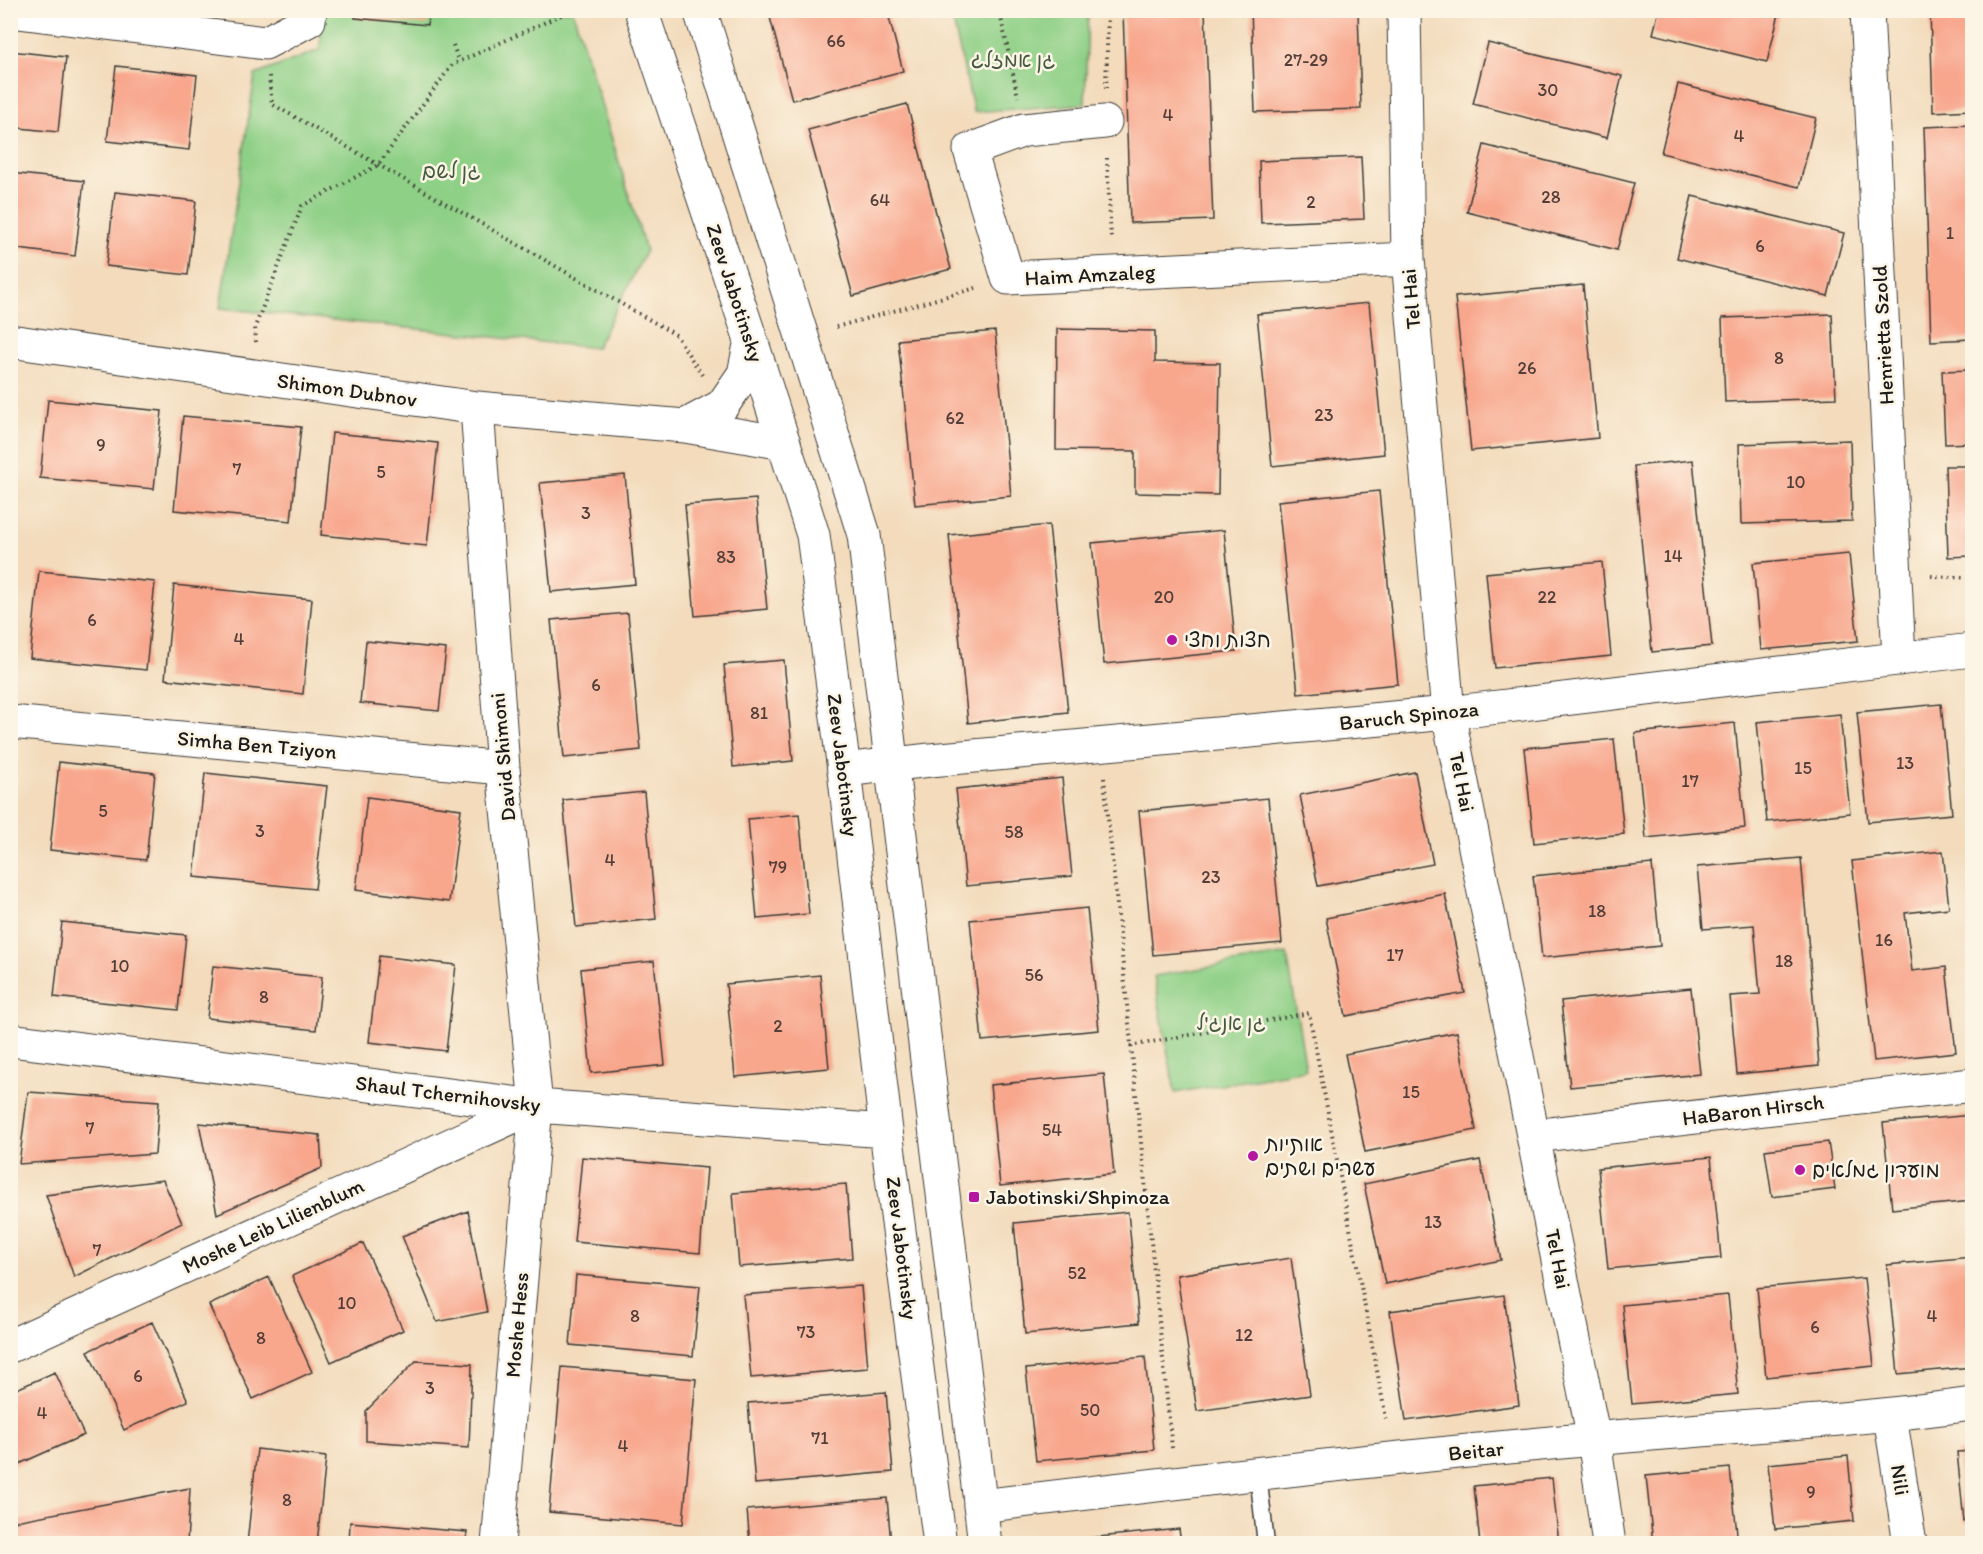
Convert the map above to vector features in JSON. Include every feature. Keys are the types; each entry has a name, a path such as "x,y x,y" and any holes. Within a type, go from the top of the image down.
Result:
{"street":[{"path":"10,11 265,43 309,20 310,10"},
{"name":"Zeev Jabotinsky","path":"641,10 813,535 844,770 886,1131 940,1544"},
{"path":"700,10 864,535 985,1544"},
{"name":"Tel Hai","path":"1404,10 1408,260 1448,713 1594,1439 1609,1544"},
{"name":"Henrietta Szold","path":"1867,10 1899,659"},
{"name":"Haim Amzaleg","path":"1105,122 1024,130 970,150 1008,278 1408,260"},
{"path":"685,426 722,406 744,374 751,340"},
{"name":"Shimon Dubnov","path":"10,341 477,408 685,426 784,443"},
{"name":"David Shimoni","path":"477,408 503,768 536,1106"},
{"name":"Baruch Spinoza","path":"844,770 1100,744 1448,713 1972,650"},
{"name":"Simha Ben Tziyon","path":"10,722 503,768"},
{"name":"Shaul Tchernihovsky","path":"10,1040 536,1106 886,1131"},
{"name":"HaBaron Hirsch","path":"1533,1136 1972,1085"},
{"name":"Moshe Leib Lilienblum","path":"10,1346 536,1106"},
{"name":"Moshe Hess","path":"498,1544 536,1106"},
{"name":"Beitar","path":"980,1506 1176,1482 1594,1439 1890,1416 1972,1404"},
{"name":"Nili","path":"1890,1416 1910,1544"}],"lane":[{"path":"1258,1474 1266,1544"}],"path":[{"path":"256,377 255,327 302,206 378,165 452,65 572,10"},
{"path":"1006,10 1001,18 1024,130"},
{"path":"265,43 272,104 676,335 722,406"},
{"path":"453,45 459,62"},
{"path":"802,336 1008,278"},
{"path":"1100,744 1176,1482"},
{"path":"1130,1046 1309,1013 1394,1460"}],"green space":[{"name":"גן לשם","path":"325,11 573,11 646,251 596,348 220,308 255,75 319,50"},
{"name":"גן אמזלג","path":"959,11 1088,11 1085,104 974,112 952,17"},
{"name":"גן אנג'ל","path":"1287,954 1306,1070 1175,1093 1154,976"}],"building":[{"path":"355,10 429,10 427,25 355,18"},
{"path":"768,10 887,10 903,71 792,100"},
{"path":"1123,10 1205,10 1213,220 1130,223"},
{"path":"1251,10 1358,10 1361,109 1255,112"},
{"path":"1659,10 1780,10 1767,62 1653,34"},
{"path":"1930,10 1972,10 1972,110 1933,112"},
{"path":"1488,43 1622,76 1607,138 1473,104"},
{"path":"10,51 66,57 58,132 10,127"},
{"path":"116,66 197,75 189,150 107,141"},
{"path":"1678,84 1816,118 1799,187 1661,153"},
{"path":"907,104 951,269 853,296 808,130"},
{"path":"1972,125 1972,339 1931,341 1924,127"},
{"path":"1484,145 1634,183 1617,250 1467,212"},
{"path":"1361,157 1364,219 1261,223 1259,161"},
{"path":"10,173 84,181 75,256 10,248"},
{"path":"115,192 196,201 188,275 106,266"},
{"path":"1692,196 1844,233 1828,296 1677,258"},
{"path":"1583,285 1598,438 1471,451 1455,297"},
{"path":"1369,303 1384,454 1272,466 1257,314"},
{"path":"1832,314 1836,398 1725,402 1722,318"},
{"path":"1057,329 1155,331 1155,362 1220,363 1218,495 1135,493 1135,451 1056,450"},
{"path":"995,331 1011,496 915,505 898,340"},
{"path":"1972,370 1972,443 1945,444 1942,371"},
{"path":"48,400 162,411 154,489 40,478"},
{"path":"183,416 301,427 291,521 174,510"},
{"path":"332,433 438,443 427,546 321,535"},
{"path":"1850,440 1852,521 1741,524 1739,444"},
{"path":"1693,460 1712,646 1652,652 1634,466"},
{"path":"1945,466 1972,466 1972,556 1948,557"},
{"path":"625,475 635,584 551,592 540,483"},
{"path":"1379,491 1398,684 1298,694 1278,501"},
{"path":"756,499 767,609 695,616 685,505"},
{"path":"1049,525 1068,712 968,723 949,535"},
{"path":"1224,530 1236,651 1104,664 1092,543"},
{"path":"1849,554 1858,641 1761,650 1753,563"},
{"path":"1602,562 1611,656 1495,668 1486,573"},
{"path":"39,571 155,582 146,670 30,658"},
{"path":"174,585 312,599 303,694 165,679"},
{"path":"628,613 641,750 564,758 551,620"},
{"path":"366,641 446,649 439,711 360,703"},
{"path":"784,660 793,761 733,767 724,665"},
{"path":"1941,704 1952,814 1868,822 1857,712"},
{"path":"1840,714 1850,813 1767,822 1757,722"},
{"path":"1735,723 1745,828 1646,838 1635,733"},
{"path":"1614,739 1624,834 1534,843 1524,748"},
{"path":"10,753 16,754 12,795 10,795"},
{"path":"59,762 155,773 146,860 50,850"},
{"path":"1415,772 1433,864 1318,886 1300,795"},
{"path":"205,773 327,786 315,889 194,877"},
{"path":"1062,778 1072,876 966,886 956,789"},
{"path":"644,792 656,919 576,927 563,800"},
{"path":"367,797 461,809 449,902 356,890"},
{"path":"1268,798 1282,943 1153,955 1139,811"},
{"path":"799,814 809,914 757,919 748,819"},
{"path":"1943,851 1949,908 1905,913 1912,971 1946,967 1956,1052 1874,1061 1852,861"},
{"path":"1801,858 1819,1066 1737,1074 1730,996 1760,994 1754,925 1703,929 1697,867"},
{"path":"1652,864 1660,946 1542,958 1533,876"},
{"path":"1445,894 1465,993 1346,1016 1326,918"},
{"path":"1087,908 1099,1030 982,1041 970,920"},
{"path":"62,922 186,935 178,1010 54,997"},
{"path":"379,956 456,965 446,1051 369,1042"},
{"path":"654,961 665,1065 591,1073 581,969"},
{"path":"213,966 322,977 316,1030 207,1018"},
{"path":"820,975 829,1068 735,1077 726,984"},
{"path":"1691,988 1700,1074 1570,1087 1561,1001"},
{"path":"1457,1032 1476,1130 1365,1152 1345,1054"},
{"path":"1104,1074 1114,1174 1000,1186 990,1085"},
{"path":"28,1092 159,1101 155,1154 19,1164"},
{"path":"1972,1115 1972,1201 1892,1209 1883,1123"},
{"path":"199,1123 320,1135 322,1168 217,1214"},
{"name":"מועדון גמלאים","path":"1828,1142 1835,1189 1772,1197 1765,1150"},
{"path":"582,1157 707,1168 700,1253 574,1242"},
{"path":"1711,1157 1721,1258 1608,1269 1598,1168"},
{"path":"1480,1160 1501,1260 1385,1284 1364,1184"},
{"path":"163,1180 182,1223 74,1277 46,1195"},
{"path":"846,1184 852,1258 739,1267 733,1193"},
{"path":"468,1211 487,1312 437,1322 402,1236"},
{"path":"1128,1212 1139,1323 1025,1334 1014,1223"},
{"path":"363,1243 403,1330 331,1362 292,1276"},
{"path":"1972,1257 1972,1367 1898,1374 1887,1265"},
{"path":"1291,1258 1310,1395 1197,1411 1177,1275"},
{"path":"576,1275 700,1286 693,1356 570,1345"},
{"path":"269,1277 312,1372 253,1399 209,1305"},
{"path":"1864,1278 1874,1366 1766,1377 1757,1288"},
{"path":"861,1286 868,1368 751,1378 743,1295"},
{"path":"1504,1295 1519,1405 1406,1421 1390,1311"},
{"path":"1728,1295 1738,1394 1632,1404 1622,1305"},
{"path":"152,1322 188,1401 124,1430 88,1351"},
{"path":"1145,1357 1154,1450 1036,1461 1026,1369"},
{"path":"416,1361 472,1364 469,1448 366,1441 366,1411"},
{"path":"562,1367 696,1379 683,1524 549,1512"},
{"path":"55,1372 84,1435 10,1468 10,1392"},
{"path":"886,1392 893,1472 755,1484 748,1403"},
{"path":"257,1449 326,1457 317,1544 247,1544"},
{"path":"1972,1451 1972,1522 1964,1522 1957,1452"},
{"path":"1848,1456 1854,1521 1775,1529 1768,1464"},
{"path":"1730,1468 1738,1543 1653,1544 1646,1476"},
{"path":"1552,1478 1559,1544 1480,1544 1474,1486"},
{"path":"190,1488 187,1544 10,1544 10,1522"},
{"path":"887,1498 891,1544 750,1544 747,1510"},
{"path":"350,1522 467,1532 466,1544 349,1544"},
{"path":"1179,1529 1181,1544 1048,1544 1048,1542"}],"place":[{"name":"חצות וחצי","path":"1172,640"},
{"name":"אותיות עשרים ושתים","path":"1253,1156"},
{"name":"מועדון גמלאים","path":"1800,1170"},
{"name":"Jabotinski/Shpinoza","path":"974,1197"}]}
